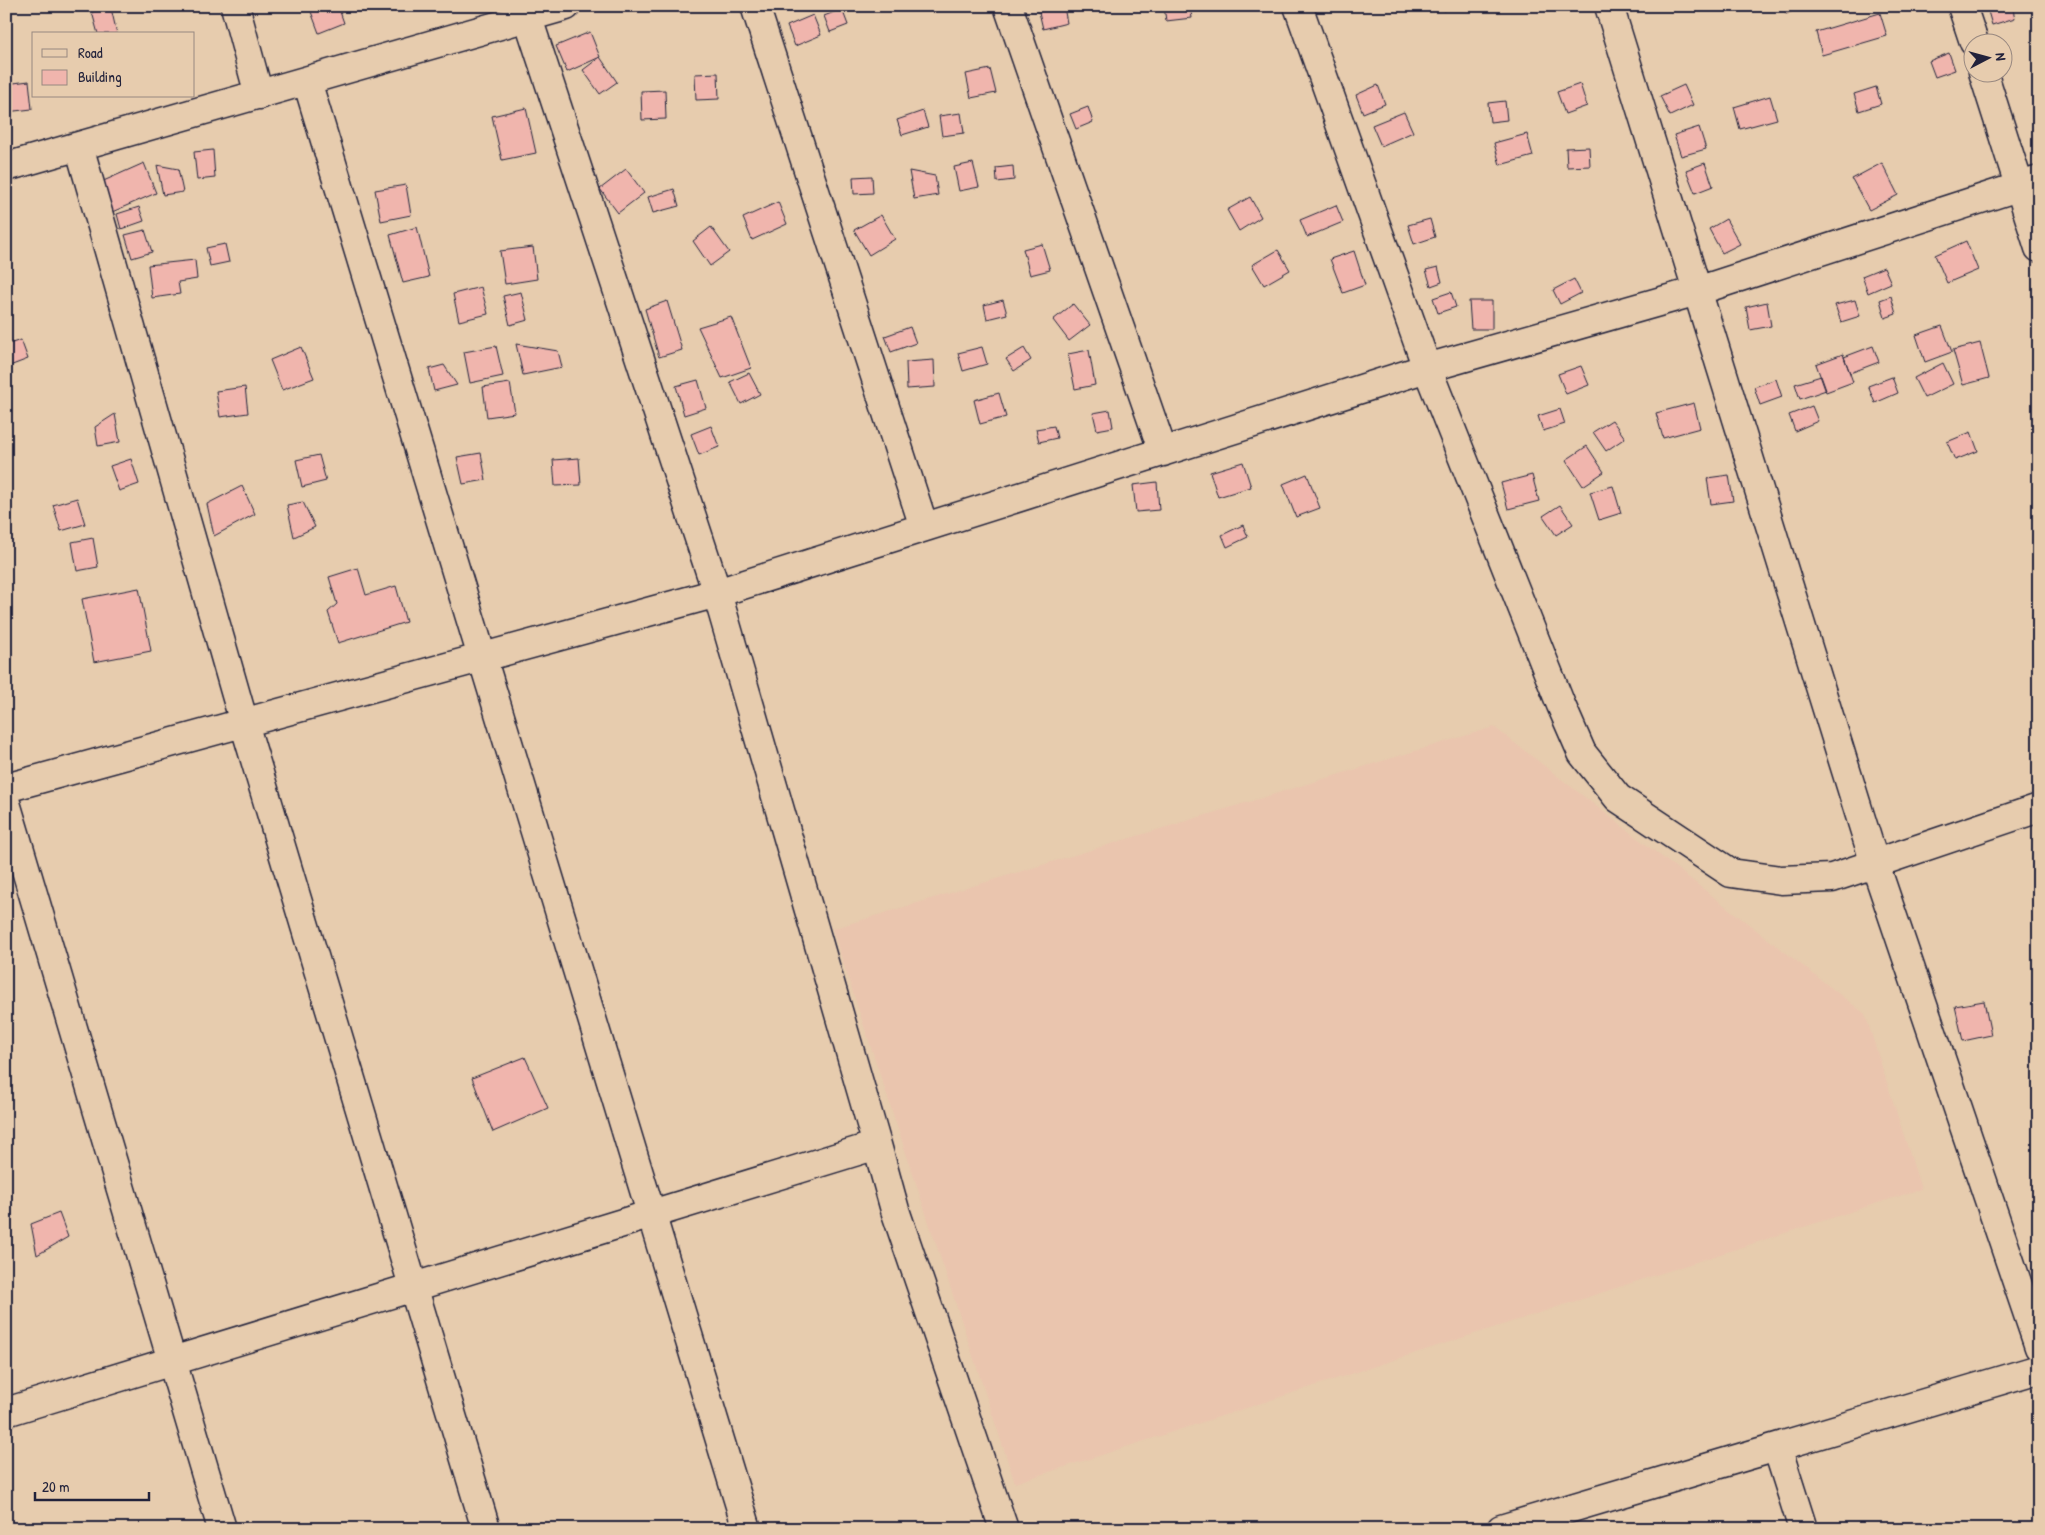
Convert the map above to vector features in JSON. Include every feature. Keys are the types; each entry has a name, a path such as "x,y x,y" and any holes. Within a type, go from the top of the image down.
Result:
{"street":[{"path":"235,6 259,94"},
{"path":"6,167 307,81 526,12 566,6"},
{"path":"755,6 924,527"},
{"path":"1008,6 1164,452"},
{"path":"1298,6 1427,368 1561,705 1582,753 1618,798 1731,873 1781,880 1832,878 2039,808"},
{"path":"1609,6 1875,864 2039,1347"},
{"path":"1962,6 1971,32"},
{"path":"526,12 717,593 895,1210 1004,1529"},
{"path":"307,81 747,1529"},
{"path":"1987,82 2029,183 2039,248"},
{"path":"79,146 244,723 486,1529"},
{"path":"6,788 717,593 1427,368 1697,291 2029,183"},
{"path":"6,803 222,1529"},
{"path":"6,1412 877,1145"},
{"path":"1501,1529 1554,1521 1777,1447 2039,1370"},
{"path":"1777,1447 1803,1529"}],"shaded area":[{"path":"1494,727 1865,1014 1921,1189 1015,1483 832,929"}],"building":[{"path":"318,6 338,6 344,23 319,33 310,9"},
{"path":"1164,6 1190,6 1192,18 1166,21"},
{"path":"1442,6 1454,6 1444,11"},
{"path":"1783,6 1805,6 1786,14"},
{"path":"2012,6 2015,18 1992,25 1987,8"},
{"path":"1064,7 1067,23 1043,29 1039,12"},
{"path":"111,8 117,32 97,32 92,12"},
{"path":"842,9 848,25 830,32 824,16"},
{"path":"1880,13 1887,36 1822,55 1816,32"},
{"path":"813,15 821,35 795,46 787,26"},
{"path":"590,32 600,57 567,72 556,46"},
{"path":"1949,53 1955,70 1935,77 1929,61"},
{"path":"600,57 617,82 600,94 583,70"},
{"path":"990,69 996,93 971,98 966,74"},
{"path":"718,73 719,99 696,100 695,74"},
{"path":"29,81 32,109 6,112 6,84"},
{"path":"1580,84 1587,106 1565,114 1557,92"},
{"path":"1378,85 1385,104 1363,113 1356,95"},
{"path":"1684,85 1693,105 1670,116 1660,96"},
{"path":"1876,87 1881,104 1859,111 1854,94"},
{"path":"665,90 666,119 642,120 641,91"},
{"path":"1770,96 1777,119 1740,129 1734,107"},
{"path":"1505,101 1507,120 1490,122 1488,103"},
{"path":"1088,107 1093,122 1076,129 1070,114"},
{"path":"526,108 536,153 502,160 492,116"},
{"path":"923,111 928,127 902,135 897,120"},
{"path":"1404,112 1413,132 1381,146 1372,125"},
{"path":"961,113 964,133 942,136 939,116"},
{"path":"1699,127 1706,149 1681,156 1674,135"},
{"path":"1527,134 1533,156 1500,165 1494,143"},
{"path":"1589,147 1590,166 1567,167 1566,148"},
{"path":"213,150 215,178 197,180 194,152"},
{"path":"144,163 156,193 112,212 99,183"},
{"path":"973,163 979,187 959,191 954,167"},
{"path":"1705,163 1713,186 1695,193 1686,170"},
{"path":"1882,163 1898,195 1869,210 1852,179"},
{"path":"157,165 178,169 183,192 163,195"},
{"path":"1013,166 1014,180 997,182 996,168"},
{"path":"626,169 644,193 618,213 600,189"},
{"path":"909,171 935,176 938,195 914,199"},
{"path":"872,176 873,193 854,194 853,177"},
{"path":"406,185 411,215 381,221 375,190"},
{"path":"674,189 679,206 653,213 648,197"},
{"path":"1250,197 1261,217 1239,231 1227,210"},
{"path":"778,202 787,224 752,240 743,218"},
{"path":"1336,205 1343,222 1307,237 1300,220"},
{"path":"139,207 144,221 121,229 117,214"},
{"path":"881,215 895,239 869,255 854,230"},
{"path":"1430,219 1435,237 1414,244 1408,225"},
{"path":"1726,219 1740,244 1722,253 1709,229"},
{"path":"417,227 429,277 403,283 390,235"},
{"path":"711,227 729,252 710,266 693,241"},
{"path":"145,230 152,252 132,258 125,235"},
{"path":"1966,241 1978,270 1947,283 1935,255"},
{"path":"225,244 229,262 210,266 206,248"},
{"path":"1042,244 1050,270 1030,275 1023,249"},
{"path":"533,247 537,279 505,284 500,251"},
{"path":"1278,250 1290,270 1264,285 1252,265"},
{"path":"1354,251 1365,285 1343,293 1330,259"},
{"path":"195,260 197,279 178,282 180,294 152,298 148,265"},
{"path":"1438,267 1442,282 1431,286 1426,270"},
{"path":"1884,267 1891,283 1868,293 1862,276"},
{"path":"1574,279 1581,293 1560,304 1553,290"},
{"path":"481,287 488,314 459,321 453,294"},
{"path":"521,292 528,320 510,325 503,296"},
{"path":"1451,292 1456,307 1438,313 1433,298"},
{"path":"1891,296 1896,314 1885,318 1880,300"},
{"path":"1003,300 1007,314 987,319 984,305"},
{"path":"1855,300 1860,316 1841,322 1835,305"},
{"path":"667,301 682,350 659,357 645,309"},
{"path":"1469,301 1492,301 1492,329 1471,329"},
{"path":"1767,302 1771,326 1750,330 1746,307"},
{"path":"1073,304 1090,325 1069,341 1053,320"},
{"path":"731,317 751,368 722,378 698,327"},
{"path":"1942,326 1952,352 1925,362 1916,335"},
{"path":"910,327 916,343 891,352 885,336"},
{"path":"21,340 28,359 7,367 6,345"},
{"path":"1980,343 1989,378 1963,385 1953,350"},
{"path":"516,344 558,351 562,367 523,375"},
{"path":"496,346 503,376 470,383 464,352"},
{"path":"1873,346 1879,362 1850,373 1844,357"},
{"path":"301,347 314,378 282,390 270,360"},
{"path":"982,347 987,364 963,371 958,353"},
{"path":"1024,348 1031,360 1014,371 1006,359"},
{"path":"1089,350 1095,385 1075,389 1068,354"},
{"path":"1843,354 1853,382 1826,392 1816,364"},
{"path":"934,360 935,387 907,389 906,362"},
{"path":"1943,363 1953,384 1924,398 1914,378"},
{"path":"444,365 457,385 434,391 429,369"},
{"path":"1581,366 1589,385 1566,394 1558,374"},
{"path":"749,373 760,394 741,404 730,382"},
{"path":"1821,376 1826,390 1800,399 1795,384"},
{"path":"1892,377 1898,393 1875,403 1868,386"},
{"path":"1776,379 1782,397 1760,405 1754,387"},
{"path":"698,380 706,408 684,415 676,386"},
{"path":"510,383 515,413 487,417 483,387"},
{"path":"245,387 248,413 220,417 216,391"},
{"path":"999,393 1006,417 980,424 974,400"},
{"path":"1694,403 1700,428 1663,438 1656,413"},
{"path":"1812,406 1818,421 1795,431 1789,415"},
{"path":"1560,409 1565,424 1543,431 1538,416"},
{"path":"1110,410 1113,427 1097,430 1093,413"},
{"path":"115,414 120,442 98,446 95,427"},
{"path":"1612,420 1625,438 1606,451 1593,432"},
{"path":"711,426 719,447 699,455 691,434"},
{"path":"1054,426 1057,438 1039,442 1036,429"},
{"path":"1971,432 1978,451 1955,460 1947,442"},
{"path":"1587,446 1604,472 1583,486 1566,460"},
{"path":"481,453 486,480 463,484 457,457"},
{"path":"319,455 326,481 302,487 296,460"},
{"path":"579,458 581,485 555,486 553,460"},
{"path":"131,459 139,484 119,491 110,466"},
{"path":"1243,462 1251,487 1218,497 1210,472"},
{"path":"1307,474 1320,508 1296,517 1283,484"},
{"path":"1532,475 1539,501 1508,509 1501,483"},
{"path":"1729,475 1733,501 1711,504 1707,478"},
{"path":"1157,482 1159,510 1136,512 1133,485"},
{"path":"242,486 255,514 214,536 207,504"},
{"path":"1613,486 1621,513 1599,520 1590,492"},
{"path":"77,498 85,524 61,531 53,505"},
{"path":"303,502 315,527 294,537 287,505"},
{"path":"1560,505 1573,524 1556,535 1543,516"},
{"path":"1243,525 1248,537 1227,547 1222,535"},
{"path":"93,538 98,567 77,571 72,542"},
{"path":"358,568 366,595 396,586 406,622 338,643 328,612 337,604 329,577"},
{"path":"139,588 151,651 94,662 82,599"},
{"path":"1984,1001 1991,1035 1963,1041 1955,1006"},
{"path":"525,1057 548,1108 493,1132 472,1078"},
{"path":"59,1213 68,1237 37,1255 31,1224"}]}
